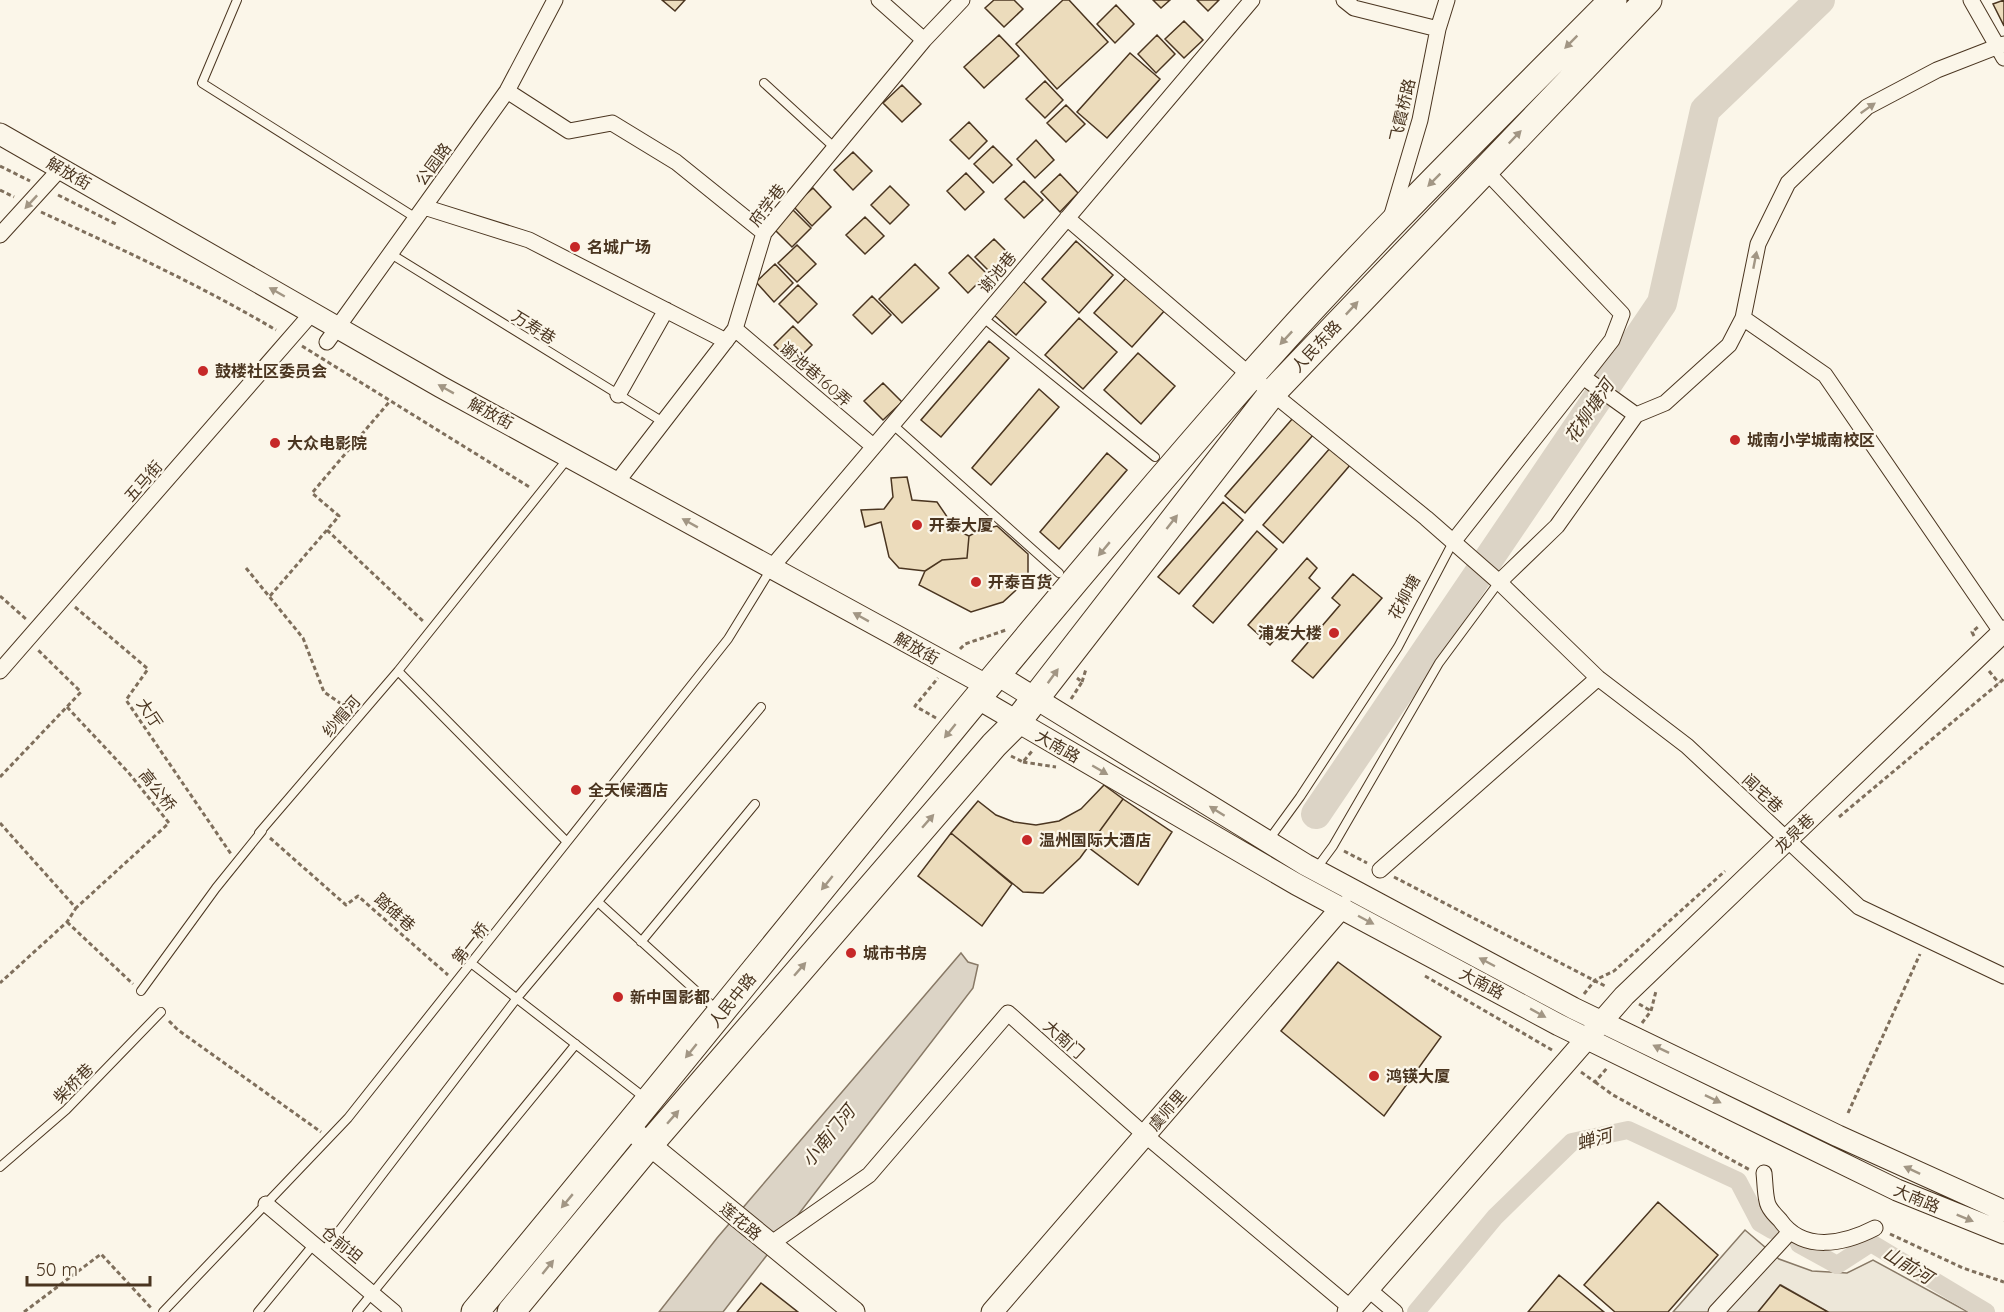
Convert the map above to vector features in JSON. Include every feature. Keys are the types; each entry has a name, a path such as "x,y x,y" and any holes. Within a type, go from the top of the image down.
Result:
{"highway":[{"name":"人民东路","path":"986,686 1251,376 1388,227 1612,0"},
{"name":"人民东路","path":"1017,722 1273,392 1648,0"},
{"name":"人民中路","path":"511,1312 639,1136 650,1102 986,686"},
{"name":"人民中路","path":"475,1312 1017,722"}],"street":[{"path":"879,0 924,40"},
{"name":"府学巷","path":"617,482 731,334 764,233 924,40 962,0"},
{"name":"谢池巷","path":"771,568 1252,0"},
{"path":"1344,0 1354,8 1438,29"},
{"name":"飞霞桥路","path":"1388,227 1420,120 1438,29 1447,0"},
{"path":"1499,582 1557,526 1636,415 1665,403 1729,345 1743,318 1758,244 1788,183 1867,107 1937,70 2002,50 1971,0"},
{"name":"公园路","path":"332,334 507,91 549,2"},
{"path":"507,91 569,131 612,123 676,162 764,233"},
{"name":"解放街","path":"0,134 312,313 332,334 441,387 570,456 986,686"},
{"path":"0,235 61,168"},
{"name":"花柳塘","path":"1453,542 1587,379 1612,340 1622,314 1484,169"},
{"name":"谢池巷160弄","path":"420,213 529,240 666,310 731,334 873,446"},
{"name":"闻宅巷","path":"1067,218 1251,376 1453,542 1499,582 1598,678 1688,746 1859,907 2004,976"},
{"path":"618,395 666,310"},
{"name":"五马街","path":"0,671 312,313"},
{"path":"1743,318 1825,375 2003,634"},
{"path":"1587,379 1636,415"},
{"name":"龙泉巷","path":"1586,1037 1787,840 2003,634"},
{"path":"1380,870 1598,678"},
{"name":"大南路","path":"986,686 1036,699 1311,868 1602,1020 1838,1136 2004,1211"},
{"name":"大南路","path":"986,686 1017,722 1296,884 1586,1037 1897,1190 2004,1233"},
{"name":"虞师里","path":"992,1312 1342,907"},
{"name":"大南门","path":"769,1245 869,1175 1008,1013 1145,1135 1350,1310"},
{"path":"1350,1310 1586,1037"},
{"name":"莲花路","path":"639,1136 769,1245 854,1312"},
{"path":"1764,1173 1767,1203 1789,1233 1811,1242 1838,1242 1854,1238 1875,1227"},
{"name":"仓前坦","path":"266,1204 394,1312"},
{"path":"1716,1312 1789,1233"},
{"path":"1368,1289 1394,1311"}],"lane":[{"path":"237,0 202,83 420,213"},
{"path":"764,83 835,148"},
{"name":"万寿巷","path":"391,254 663,422"},
{"path":"982,317 1155,458"},
{"path":"892,424 1059,573"},
{"name":"纱帽河","path":"262,831 259,833 398,671 570,456"},
{"name":"花柳塘","path":"1267,842 1300,797 1398,647 1453,542"},
{"name":"第一桥","path":"163,1312 348,1118 728,639 771,568"},
{"path":"1311,868 1333,846 1439,663 1499,582"},
{"path":"398,671 567,842"},
{"path":"258,1312 318,1248 517,999 761,707"},
{"path":"641,942 755,804"},
{"name":"纱帽河","path":"141,991 236,862 262,831"},
{"path":"598,902 721,1014"},
{"path":"471,963 650,1102"},
{"name":"柴桥巷","path":"0,1167 66,1110 161,1012"},
{"path":"357,1312 576,1044"}],"path":[{"path":"270,596 339,516 312,493 390,401"},
{"path":"327,530 431,629"},
{"path":"246,568 303,638 324,692 359,716"},
{"path":"0,596 81,692 0,777"},
{"name":"大厅","path":"64,598 148,669 126,700 236,862"},
{"path":"1835,821 2004,679"},
{"name":"高公桥","path":"0,983 67,921 76,908 169,823 128,772 67,707"},
{"path":"0,823 76,908"},
{"name":"踏碓巷","path":"262,831 346,905 358,896 457,983"},
{"path":"1333,846 1595,980"},
{"path":"67,921 141,991"},
{"path":"1848,1113 1927,939"},
{"path":"1651,1011 1656,992 1664,984"},
{"path":"161,1012 178,1030 328,1138"},
{"path":"1595,1082 1613,1095 1744,1168 1764,1173"},
{"path":"1875,1227 1963,1268 2004,1282"},
{"path":"24,1312 101,1254 155,1312"}],"shaded area":[{"path":"1745,1230 1779,1259 1812,1271 1847,1273 1873,1260 1968,1312 1828,1312 1781,1285 1758,1312 1673,1312"}],"water":[{"name":"小南门河","path":"961,953 968,962 978,965 973,988 723,1312 659,1312 717,1238"}],"building":[{"path":"662,0 685,0 675,11"},
{"path":"994,0 1014,0 1023,9 1004,27 985,8"},
{"path":"1063,0 1069,0 1108,42 1057,89 1016,44"},
{"path":"1153,0 1170,0 1161,8"},
{"path":"1197,0 1219,0 1208,11"},
{"path":"2004,0 2004,26 1993,4"},
{"path":"1116,5 1134,24 1115,43 1097,24"},
{"path":"1184,21 1203,40 1184,58 1165,39"},
{"path":"999,35 1019,56 984,88 964,67"},
{"path":"1157,35 1175,54 1156,73 1138,54"},
{"path":"1130,53 1160,79 1107,138 1077,112"},
{"path":"1045,81 1063,100 1045,118 1026,99"},
{"path":"902,85 921,104 902,122 883,103"},
{"path":"1066,105 1085,124 1066,142 1047,123"},
{"path":"969,122 987,141 969,159 950,140"},
{"path":"1036,140 1054,160 1035,178 1017,159"},
{"path":"993,146 1012,165 993,183 974,164"},
{"path":"853,152 872,171 853,190 834,170"},
{"path":"966,173 984,192 965,210 947,191"},
{"path":"1060,174 1078,193 1060,212 1041,192"},
{"path":"1024,181 1043,200 1024,218 1005,199"},
{"path":"890,186 909,205 890,224 871,205"},
{"path":"813,188 831,207 812,226 793,206"},
{"path":"792,209 811,228 792,247 773,228"},
{"path":"865,217 884,236 865,254 846,235"},
{"path":"994,239 1013,258 994,276 975,257"},
{"path":"1076,241 1113,275 1079,313 1042,279"},
{"path":"797,245 816,264 797,282 778,263"},
{"path":"968,255 987,274 968,293 949,273"},
{"path":"775,264 793,283 774,302 756,282"},
{"path":"915,264 939,288 902,323 879,299"},
{"path":"1128,276 1166,309 1132,347 1094,313"},
{"path":"1023,281 1046,302 1016,335 993,314"},
{"path":"798,285 817,304 798,323 779,304"},
{"path":"872,296 891,315 872,334 853,315"},
{"path":"1079,318 1117,352 1083,389 1045,355"},
{"path":"793,326 812,345 793,364 774,345"},
{"path":"989,341 1009,358 941,437 921,420"},
{"path":"1138,353 1175,386 1141,424 1104,390"},
{"path":"883,383 902,402 883,420 864,401"},
{"path":"1039,389 1059,407 991,485 972,468"},
{"path":"1293,418 1313,435 1245,513 1225,496"},
{"path":"1331,447 1351,464 1283,543 1263,525"},
{"path":"1107,453 1127,470 1059,549 1040,532"},
{"name":"开泰大厦","path":"907,477 912,500 937,502 956,530 969,536 967,558 942,560 925,571 899,568 889,557 881,522 865,527 861,510 884,509 893,497 891,478"},
{"path":"1223,502 1243,520 1179,594 1158,577"},
{"path":"997,526 1028,554 1028,579 1003,602 971,612 919,585 925,571 942,560 967,558 969,536 980,530"},
{"name":"浦发大楼","path":"1257,531 1277,549 1213,623 1193,606"},
{"name":"浦发大楼","path":"1307,558 1317,568 1309,578 1320,588 1270,645 1248,625"},
{"name":"浦发大楼","path":"1353,574 1382,598 1313,678 1292,661 1340,605 1332,598"},
{"name":"温州国际大酒店","path":"1104,785 1123,799 1080,858 1043,893 1023,892 951,833 978,801 996,815 1014,822 1036,825 1059,821 1081,809"},
{"path":"1123,799 1172,832 1138,885 1088,847"},
{"path":"951,833 1012,884 982,926 918,876"},
{"name":"鸿锳大厦","path":"1338,962 1441,1037 1384,1116 1281,1031"},
{"path":"1658,1202 1718,1255 1668,1312 1615,1312 1584,1285"},
{"path":"1559,1275 1604,1312 1528,1312"},
{"path":"761,1283 798,1312 737,1312"},
{"path":"1780,1285 1828,1312 1758,1312"}],"waterway":[{"name":"花柳塘河","path":"1316,814 1662,303 1705,110 1820,0"},
{"name":"蝉河","path":"1416,1312 1495,1217 1572,1142 1628,1130 1738,1181 1760,1223 1772,1230"},
{"name":"山前河","path":"1799,1244 1837,1265 1871,1243 1986,1312"}],"place":[{"name":"名城广场","path":"575,247"},
{"name":"鼓楼社区委员会","path":"203,371"},
{"name":"城南小学城南校区","path":"1735,440"},
{"name":"大众电影院","path":"275,443"},
{"name":"开泰大厦","path":"917,525"},
{"name":"开泰百货","path":"976,582"},
{"name":"浦发大楼","path":"1334,633"},
{"name":"全天候酒店","path":"576,790"},
{"name":"温州国际大酒店","path":"1027,840"},
{"name":"城市书房","path":"851,953"},
{"name":"新中国影都","path":"618,997"},
{"name":"鸿锳大厦","path":"1374,1076"}]}
